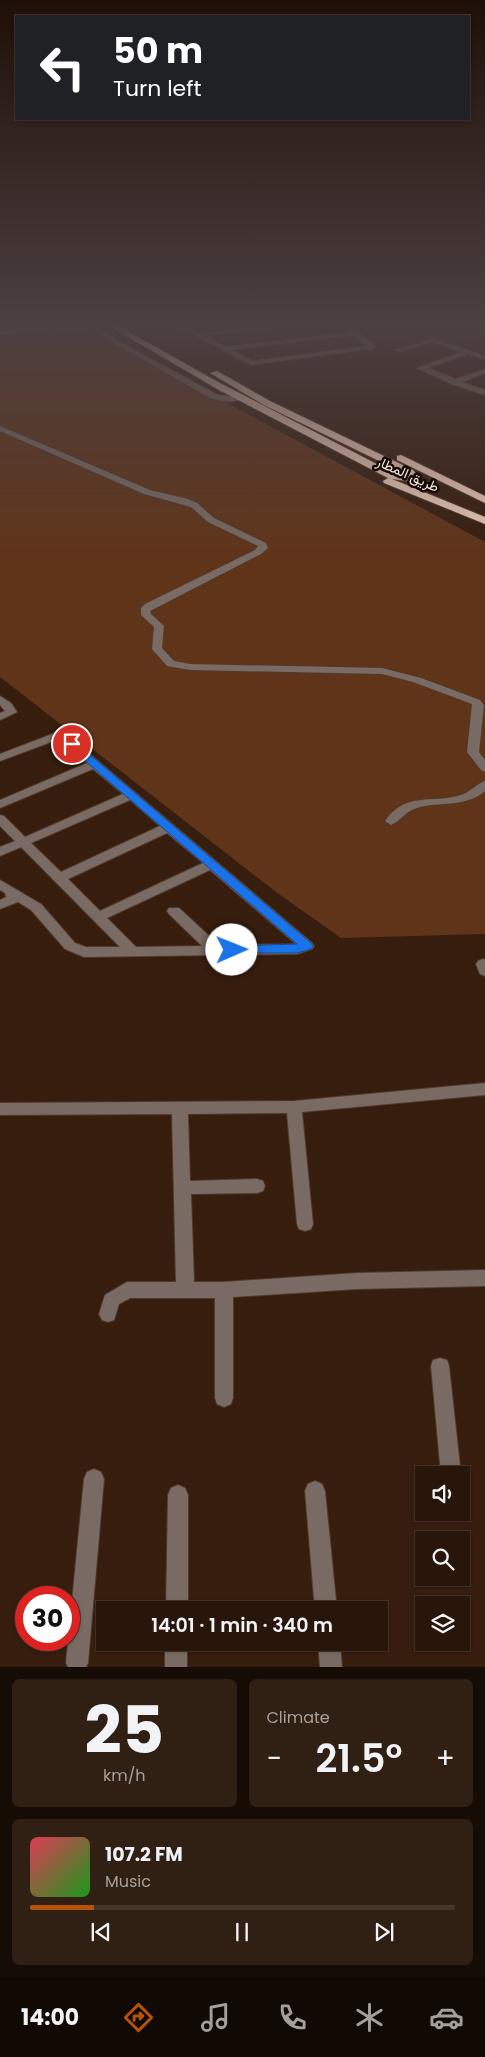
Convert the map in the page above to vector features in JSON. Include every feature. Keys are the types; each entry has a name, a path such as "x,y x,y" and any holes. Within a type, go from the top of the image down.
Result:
{"highway":[{"name":"طريق المطار","path":"248,405 366,470 485,521"},
{"path":"255,405 392,476 404,479 412,475 271,405"},
{"name":"طريق المطار","path":"280,405 384,449 485,500"}],"street":[{"path":"0,428 147,492 194,505 211,520 263,545 264,548 258,552 148,606 145,610 146,615 159,626 157,648 172,664 190,667 382,671 417,680 476,702 478,705 473,752 485,768"},
{"path":"0,699 8,705 11,712 0,717"},
{"path":"0,758 60,734 307,946 297,949 133,952 77,950 66,942 36,907 5,888"},
{"path":"0,804 94,764"},
{"path":"390,822 395,814 408,806 474,795 485,785"},
{"path":"0,852 131,795"},
{"path":"0,818 133,952"},
{"path":"59,878 169,828"},
{"path":"98,917 212,864"},
{"path":"0,905 13,899 5,888"},
{"path":"174,911 216,950"},
{"path":"0,1109 294,1107 485,1090"},
{"path":"294,1107 305,1224"},
{"path":"180,1109 185,1290"},
{"path":"182,1188 257,1186"},
{"path":"108,1314 111,1300 127,1290 224,1290 357,1281 485,1278"},
{"path":"224,1290 224,1398"},
{"path":"440,1366 450,1466"},
{"path":"77,1663 94,1479"},
{"path":"315,1491 325,1601"},
{"path":"177,1601 178,1495"},
{"path":"176,1651 176,1667"},
{"path":"330,1651 331,1667"}],"shaded area":[{"path":"0,405 230,405 485,542 485,934 341,938 276,892 0,677"}],"route":[{"path":"72,744 307,946 297,949 232,950"}]}
